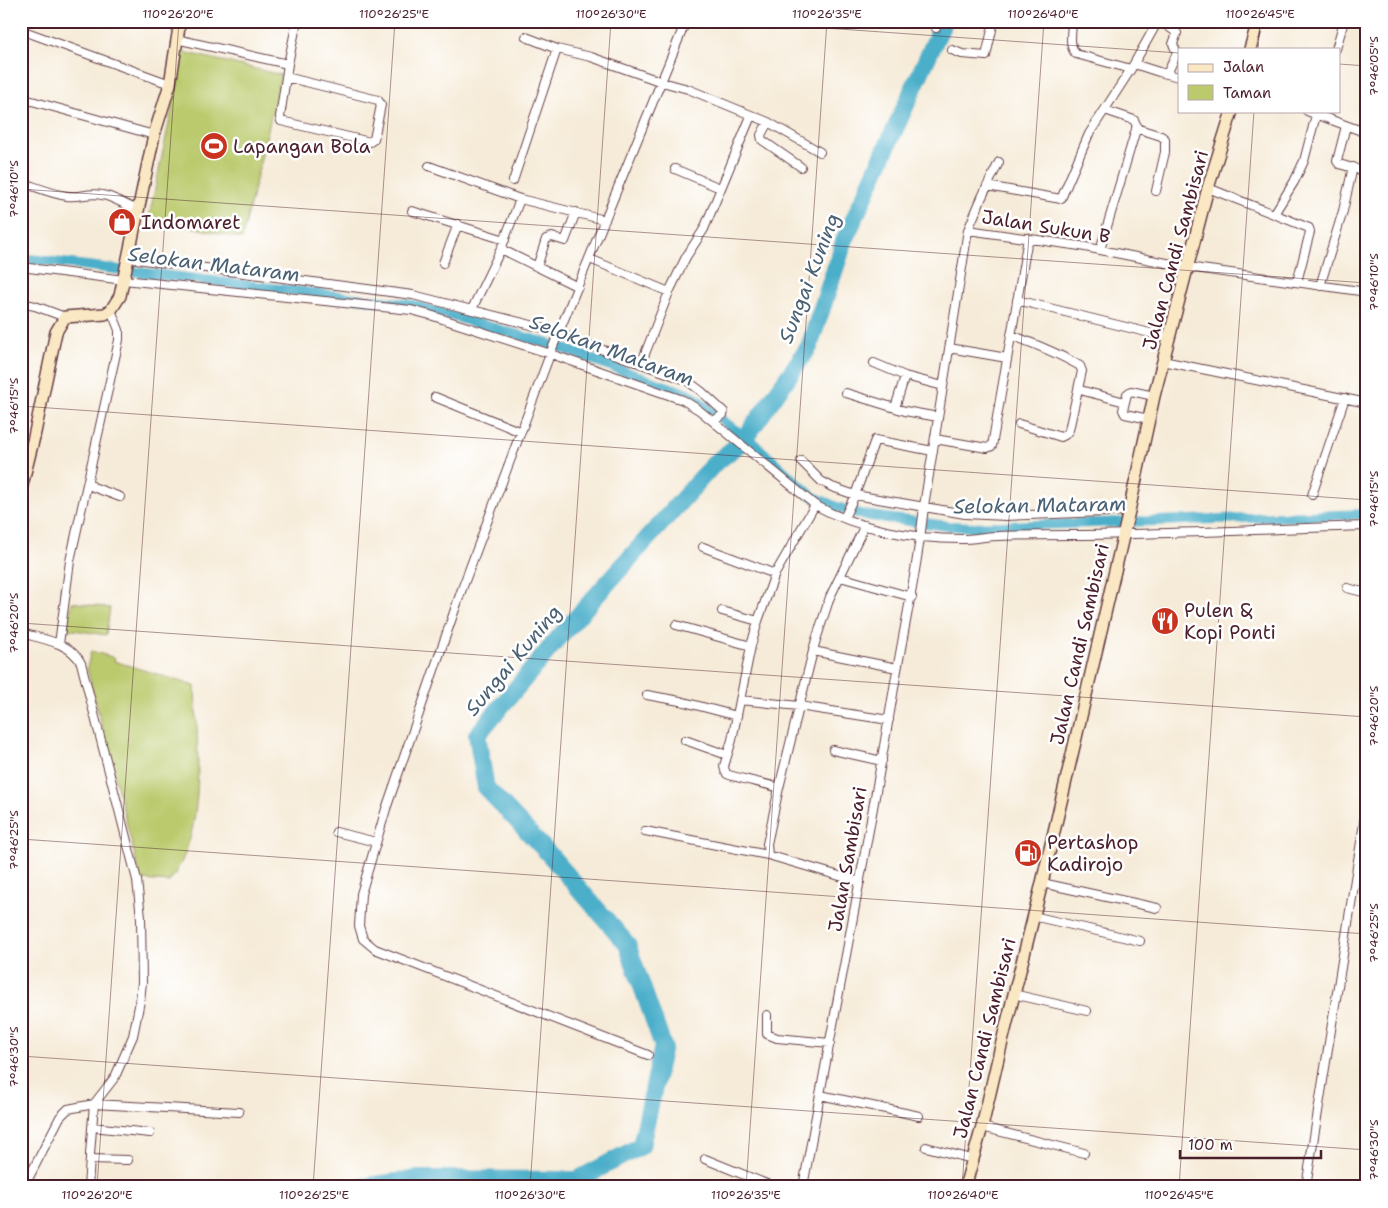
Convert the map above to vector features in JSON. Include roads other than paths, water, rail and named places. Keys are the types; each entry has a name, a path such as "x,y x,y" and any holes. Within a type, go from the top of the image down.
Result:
{"street":[{"path":"21,303 65,317 105,314 111,310 120,296 154,135 170,84 180,21"},
{"path":"286,77 379,101 381,105 376,137 370,142 281,121 280,117 286,77 288,64 297,21"},
{"path":"648,1055 375,950 363,939 359,926 360,894 462,589 551,352 686,21"},
{"path":"952,50 962,54 986,56 994,21"},
{"path":"1072,21 1071,43 1076,54 1178,77"},
{"path":"987,186 1061,199 1089,134 1133,67 1160,21 1177,33 1173,44 1177,53 1167,74"},
{"path":"1250,48 1258,21"},
{"path":"1336,48 1344,21"},
{"path":"21,30 170,84"},
{"path":"526,37 688,89 768,122 820,152"},
{"path":"176,39 288,64"},
{"path":"513,181 557,48"},
{"path":"21,98 154,135"},
{"path":"1100,250 1137,124 1134,120 1105,110"},
{"name":"Jalan Candi Sambisari","path":"966,1187 1032,916 1042,883 1154,396 1208,188 1232,112"},
{"path":"1274,214 1294,182 1304,161 1316,113 1364,132 1367,117"},
{"path":"641,364 669,292 686,257 704,230 751,116"},
{"path":"768,122 761,135 762,140 801,167"},
{"path":"1346,126 1336,162 1367,172"},
{"path":"1136,128 1161,136 1165,140 1165,152 1156,191"},
{"path":"968,230 999,162"},
{"path":"429,166 520,200 605,220"},
{"path":"1320,286 1343,211 1353,167"},
{"path":"674,169 720,188"},
{"path":"21,182 68,196 99,194 112,197 132,208 138,209"},
{"path":"1208,188 1309,229 1297,282"},
{"path":"472,309 506,240 520,200"},
{"path":"412,211 506,240"},
{"path":"537,267 546,239 552,237 565,242 576,212"},
{"path":"443,263 458,224"},
{"name":"Jalan Sukun B","path":"921,534 932,452 968,230 1100,250 1187,267 1367,292"},
{"path":"935,439 987,448 992,446 1028,238"},
{"path":"501,249 578,287"},
{"path":"590,258 669,292"},
{"path":"127,260 413,294 472,309 559,333 686,380 724,412 718,421"},
{"path":"21,267 411,310 430,315 551,352 683,400 718,421 815,505 830,513 865,525 963,539 998,536 1367,526"},
{"path":"1017,300 1170,338"},
{"path":"60,644 70,561 119,340 119,330 111,310"},
{"path":"21,488 56,332 65,317"},
{"path":"1011,335 1043,347 1080,366 1082,371 1080,390 1069,430 1065,435 1061,437 1020,424"},
{"path":"949,348 1007,358"},
{"path":"1163,361 1367,403"},
{"path":"874,363 905,376 943,386"},
{"path":"895,408 905,376"},
{"path":"1080,390 1125,402"},
{"path":"1149,419 1125,414 1123,410 1127,394 1131,391 1154,396"},
{"path":"846,393 895,408 938,417"},
{"path":"435,397 521,432"},
{"path":"1312,495 1345,398"},
{"path":"845,517 875,440 932,452"},
{"path":"800,461 820,481 855,495 965,514 1006,516 1128,513"},
{"path":"88,482 92,488 120,497"},
{"path":"779,788 729,775 724,770 758,621 775,574 815,505"},
{"path":"768,855 767,844 779,788 814,651 830,597 865,525"},
{"name":"Jalan Sambisari","path":"803,1187 882,761 897,668 912,597 921,534"},
{"path":"703,547 775,574"},
{"path":"840,577 912,597"},
{"path":"1347,588 1367,593"},
{"path":"722,611 758,621"},
{"path":"676,625 751,646"},
{"path":"21,633 60,644 74,652 83,668 140,898 142,982 134,1036 115,1078 94,1104 88,1187"},
{"path":"814,651 897,668"},
{"path":"647,695 689,703 737,716"},
{"path":"740,700 799,706 889,720"},
{"path":"685,740 727,755"},
{"path":"833,750 882,761"},
{"path":"1306,1187 1367,804"},
{"path":"645,831 768,855 860,882"},
{"path":"336,832 376,842"},
{"path":"1042,883 1157,908"},
{"path":"1032,916 1140,942"},
{"path":"1013,994 1087,1011"},
{"path":"767,1015 767,1034 778,1038 830,1043"},
{"path":"820,1095 919,1116"},
{"path":"24,1187 25,1178 60,1116 68,1109 94,1104 239,1112"},
{"path":"92,1127 150,1133"},
{"path":"982,1127 1084,1152"},
{"path":"926,1147 972,1159"},
{"path":"705,1158 774,1187"},
{"path":"90,1159 128,1160"}],"waterway":[{"name":"Sungai Kuning","path":"361,1187 418,1179 577,1180 641,1146 663,1046 627,944 549,854 486,788 477,735 561,635 714,464 743,441 809,347 845,239 944,21"},
{"name":"Selokan Mataram","path":"21,258 414,305 560,347 692,395 752,442 812,496 837,507 863,515 948,526 974,527 1367,514"}],"place":[{"name":"Lapangan Bola","path":"214,146"},
{"name":"Indomaret","path":"122,222"},
{"name":"Pulen & Kopi Ponti","path":"1165,621"},
{"name":"Pertashop Kadirojo","path":"1028,853"}]}
